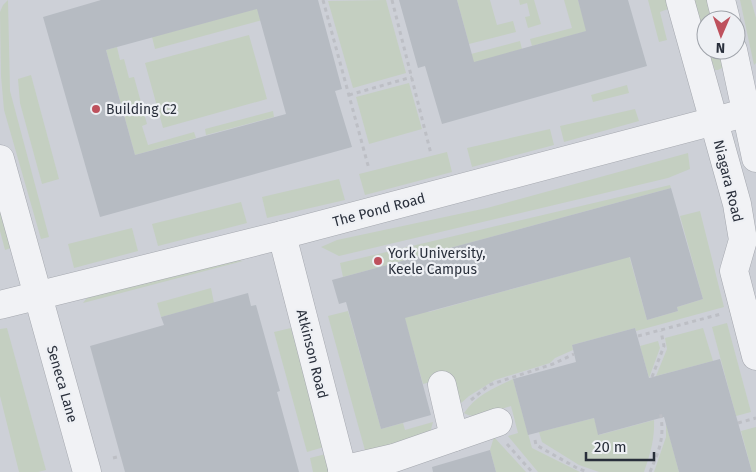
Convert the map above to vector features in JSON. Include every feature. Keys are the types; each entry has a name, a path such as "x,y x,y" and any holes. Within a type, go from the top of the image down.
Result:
{"street":[{"name":"Niagara Road","path":"680,0 737,204 749,238 734,271 756,356"},
{"path":"736,60 751,111 756,158"},
{"name":"The Pond Road","path":"0,305 282,235 751,111"},
{"name":"Seneca Lane","path":"0,160 87,472"},
{"name":"Atkinson Road","path":"282,235 342,471"},
{"path":"442,385 452,428"},
{"path":"342,471 394,458 452,428 494,424"}],"path":[{"path":"323,0 369,169"},
{"path":"392,0 431,154"},
{"path":"349,95 412,77"},
{"path":"638,336 744,308"},
{"path":"652,377 664,346 660,330"},
{"path":"452,428 489,385 553,364 574,354"},
{"path":"650,472 662,441 663,432 660,411"},
{"path":"738,423 756,418"},
{"path":"494,424 532,472"},
{"path":"534,440 536,445 587,472"},
{"path":"113,458 121,456"}],"shaded area":[{"name":"York University, Keele Campus","path":"0,0 756,0 756,472 0,472"}],"green space":[{"path":"8,0 10,91 49,237 41,239 4,110 1,76 0,12"},
{"path":"386,0 406,73 353,88 328,1"},
{"path":"457,0 490,0 497,25 513,21 516,32 469,44"},
{"path":"519,0 534,0 541,24 528,28 525,17 530,16 527,3 520,5"},
{"path":"564,0 578,0 587,31 532,46 530,39 572,28"},
{"path":"648,0 666,0 668,9 660,12 667,40 659,42"},
{"path":"694,0 709,0 712,10 697,10"},
{"path":"740,0 751,0 756,18 756,63 754,65 746,28 746,10 742,10"},
{"path":"273,4 277,16 155,49 152,37"},
{"path":"249,35 267,99 163,128 145,63"},
{"path":"520,41 522,49 473,63 471,54"},
{"path":"117,47 120,60 124,59 129,78 134,77 147,124 142,126 148,145 194,132 196,138 135,155 106,50"},
{"path":"712,60 722,60 722,68 715,70"},
{"path":"31,75 59,179 42,184 20,103 18,79"},
{"path":"409,83 422,129 369,144 356,97"},
{"path":"627,85 629,93 593,102 591,95"},
{"path":"635,109 639,121 564,142 560,126"},
{"path":"273,111 274,117 206,135 205,129"},
{"path":"550,129 554,145 472,167 467,148"},
{"path":"447,152 452,172 365,195 359,174"},
{"path":"688,153 690,169 668,178 339,256 321,247 337,240 487,208"},
{"path":"339,179 345,200 267,218 262,197"},
{"path":"670,185 671,188 343,277 340,263"},
{"path":"241,202 247,223 158,246 152,224"},
{"path":"0,207 11,248 5,250 0,231"},
{"path":"700,211 724,307 636,331 635,328 572,345 573,350 555,358 550,363 495,380 469,396 460,404 453,376 423,384 400,302 429,312 606,263 625,241 647,320 678,311 677,307 703,299 680,216"},
{"path":"132,228 138,251 74,268 68,244"},
{"path":"237,260 243,261 83,303 95,294"},
{"path":"211,288 214,303 161,317 157,303"},
{"path":"348,311 381,429 403,423 405,430 433,422 430,433 366,454 328,316"},
{"path":"727,323 751,412 736,416 712,327"},
{"path":"7,328 46,470 38,472 19,472 0,396 0,329"},
{"path":"291,328 324,447 307,452 274,332"},
{"path":"703,328 713,361 656,376 667,349 665,338"},
{"path":"658,341 660,348 649,378 640,346"},
{"path":"513,379 532,448 580,472 538,472 508,436 518,433 511,406 475,416 464,413 474,401 492,389"},
{"path":"594,418 599,435 654,420 652,446 644,472 599,472 579,465 542,442 539,432"},
{"path":"666,423 679,472 654,472 666,437"},
{"path":"756,427 756,472 752,472 741,431"},
{"path":"494,437 526,472 496,472 490,450"},
{"path":"326,454 331,472 313,472 310,458"}],"building":[{"name":"Building C2","path":"101,0 318,0 342,89 335,91 352,147 100,217 43,17","holes":["257,9 286,114 135,155 106,50"]},
{"path":"399,0 457,0 474,62 586,31 578,0 628,0 647,66 442,124 425,66 418,68"},
{"path":"671,188 703,299 677,307 678,311 647,320 630,257 405,318 431,415 381,429 346,302 339,304 332,280"},
{"path":"248,293 251,306 256,305 280,391 277,392 299,472 125,472 90,346 164,325 161,317"},
{"path":"635,328 649,378 720,359 752,472 679,472 664,417 598,435 594,418 528,435 513,379 576,362 572,345"},
{"path":"490,450 496,472 433,472 432,467"}],"place":[{"name":"Building C2","path":"96,109"},
{"name":"York University, Keele Campus","path":"378,261"}]}
